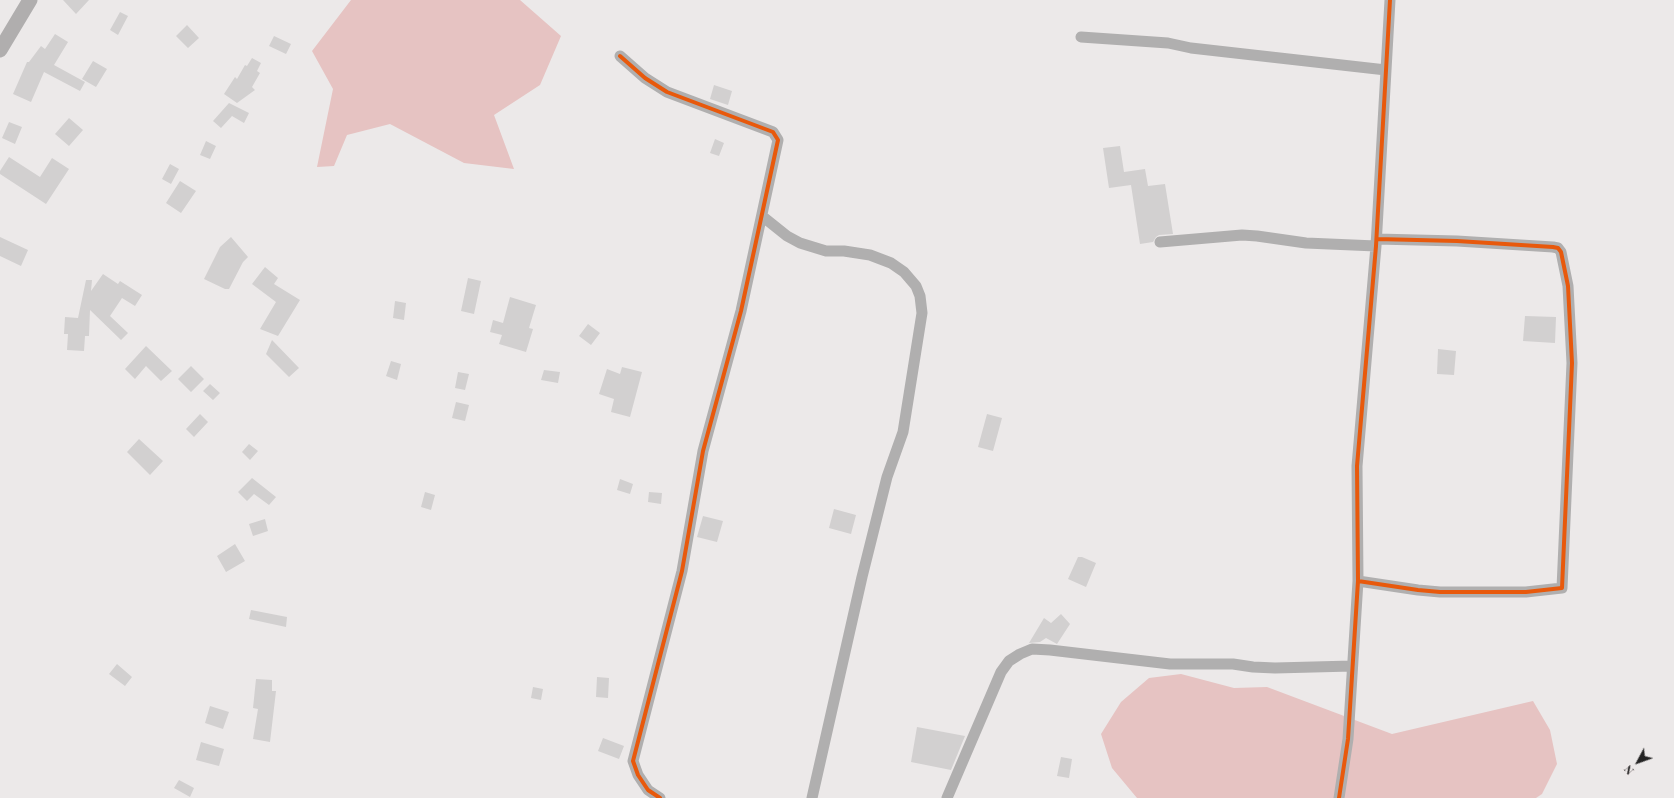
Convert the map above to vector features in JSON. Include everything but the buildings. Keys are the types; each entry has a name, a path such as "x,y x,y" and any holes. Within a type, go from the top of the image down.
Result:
{"main road":[{"path":"0,50 30,0"}],"street":[{"path":"1339,798 1348,739 1358,581 1357,466 1376,242 1390,0"},
{"path":"1081,37 1168,43 1191,48 1386,70"},
{"path":"620,56 645,78 667,92 773,132 778,140 741,311 703,451 682,571 633,761 638,776 648,790 660,798"},
{"path":"762,216 787,236 800,243 826,251 844,251 870,255 891,263 904,272 916,286 920,296 922,313 903,432 887,477 862,577 812,798"},
{"path":"1160,242 1242,235 1306,243 1457,241 1553,247 1558,248 1561,252 1568,286 1572,363 1562,588 1519,592 1440,592 1358,581"},
{"path":"947,798 1001,672 1009,661 1032,649 1170,664 1233,664 1275,668 1352,666"}],"shaded area":[{"path":"351,0 520,0 561,36 540,85 494,115 514,169 464,163 390,124 347,135 334,166 317,167 333,89 312,51"},
{"path":"1181,674 1234,688 1267,687 1392,734 1533,701 1550,730 1557,764 1542,794 1536,798 1137,798 1112,768 1101,734 1121,702 1149,678"}],"cycle path":[{"path":"1339,798 1348,739 1358,581 1357,466 1376,246 1390,0"},
{"path":"620,56 645,78 667,92 773,132 778,140 741,311 703,451 682,571 633,761 638,775 648,790 660,798"},
{"path":"1358,581 1440,592 1526,592 1562,588 1572,363 1568,286 1561,252 1558,248 1553,247 1457,241 1377,239"}]}
